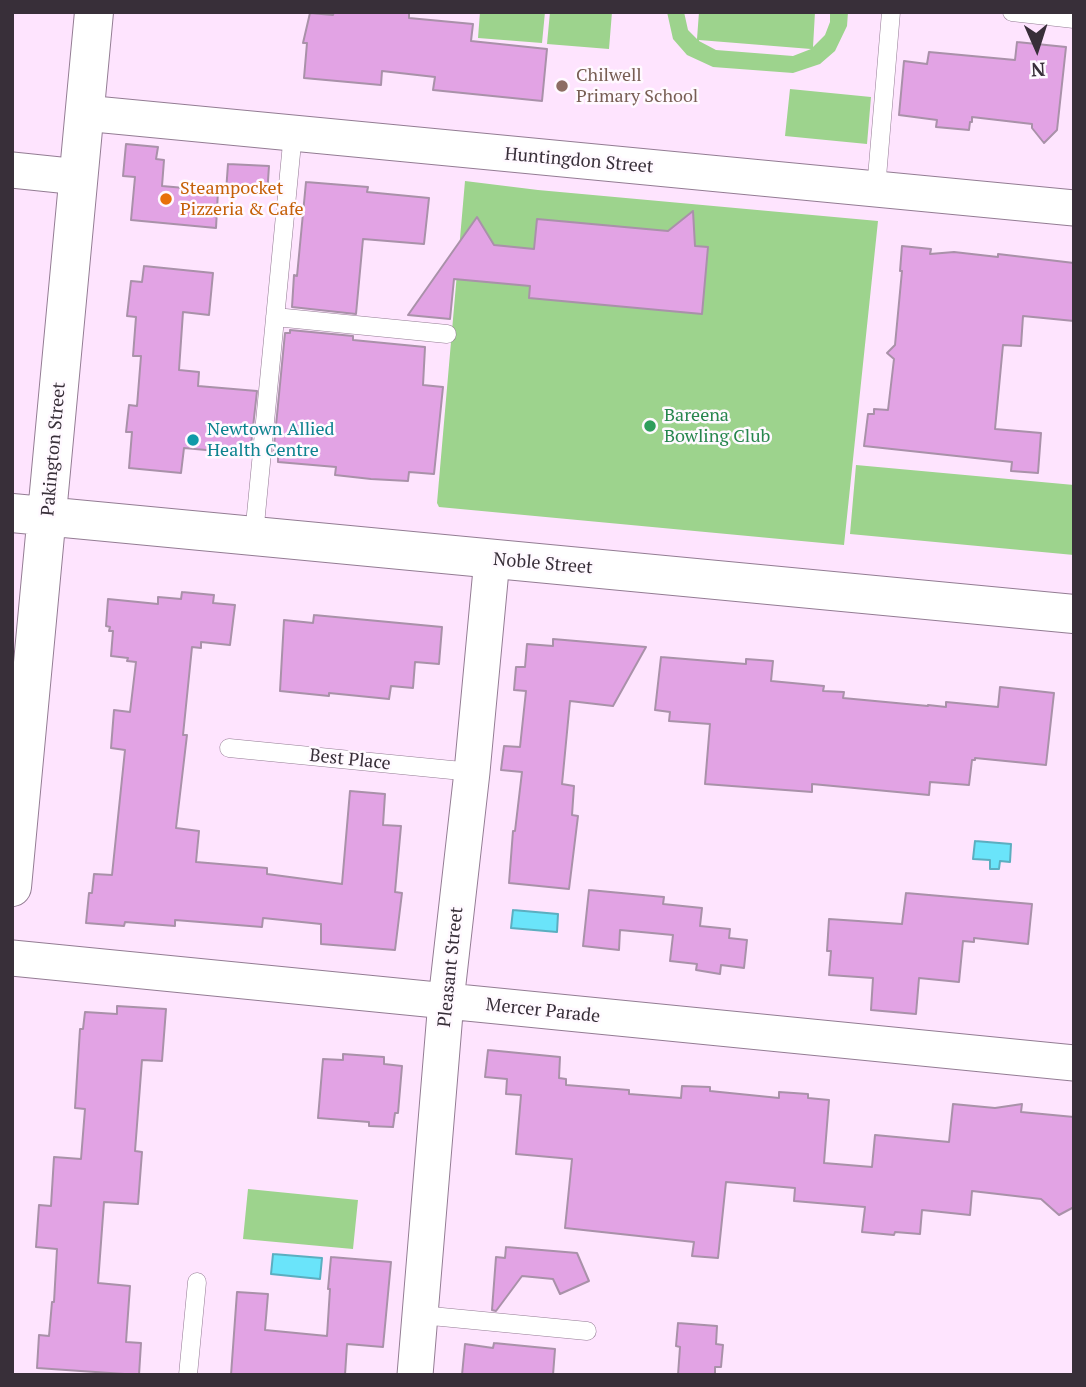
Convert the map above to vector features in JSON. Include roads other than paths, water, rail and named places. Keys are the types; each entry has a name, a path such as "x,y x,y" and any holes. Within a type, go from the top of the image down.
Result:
{"street":[{"name":"Pakington Street","path":"12,887 30,515 79,177 94,12"},
{"name":"Huntingdon Street","path":"84,113 1074,208"},
{"path":"12,170 79,177"},
{"name":"Noble Street","path":"30,515 1074,614"},
{"name":"Pleasant Street","path":"415,1375 446,1001 472,772 492,559"},
{"name":"Mercer Parade","path":"12,958 1074,1063"}],"lane":[{"path":"876,189 891,12"},
{"path":"1012,12 1074,19"},
{"path":"254,535 293,134"},
{"path":"275,317 447,334"},
{"name":"Best Place","path":"229,748 472,772"},
{"path":"188,1375 197,1282"},
{"path":"421,1315 587,1331"}],"water":[{"path":"975,841 1011,844 1010,862 1000,861 999,869 990,869 990,860 973,859"},
{"path":"513,910 558,914 557,932 511,928"},
{"path":"273,1254 322,1258 320,1279 271,1274"}],"place":[{"name":"Chilwell Primary School","path":"562,86"},
{"name":"Steampocket Pizzeria & Cafe","path":"166,199"},
{"name":"Bareena Bowling Club","path":"650,426"},
{"name":"Newtown Allied Health Centre","path":"193,440"}]}
